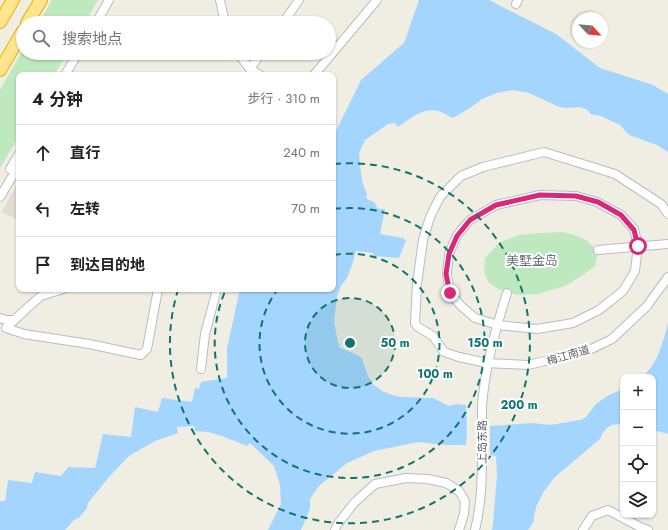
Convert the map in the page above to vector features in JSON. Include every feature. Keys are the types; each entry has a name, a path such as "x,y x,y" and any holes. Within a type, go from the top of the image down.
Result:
{"highway":[{"path":"0,22 13,0"},
{"path":"31,16 41,0"},
{"path":"0,70 16,43"}],"street":[{"path":"100,16 109,0"},
{"path":"106,16 115,0"},
{"path":"220,0 223,16"},
{"path":"287,16 299,0"},
{"path":"336,49 378,0"},
{"path":"67,72 74,60"},
{"path":"73,72 80,60"},
{"path":"243,60 250,69 255,72"},
{"path":"250,69 256,60"},
{"path":"317,72 327,60"},
{"name":"梅江南道","path":"668,214 661,204 615,174 544,152 483,167 461,176 440,197 430,217 423,240 415,323 418,327 433,336 444,352 487,363 528,365 587,351 612,339 647,306 668,277"},
{"path":"0,186 16,159"},
{"path":"0,197 16,170"},
{"path":"540,195 576,196 598,202 621,215 634,230 638,246 635,271 623,291 599,310 573,323 537,329 497,324 475,318 461,306 450,293 446,274 449,254 457,236 470,220 496,205 540,195"},
{"path":"598,250 668,244"},
{"path":"3,328 41,296 54,292"},
{"path":"3,328 24,334 89,344 141,355 147,349 157,292"},
{"path":"201,369 205,334 216,292"},
{"path":"482,406 487,363 506,293"},
{"path":"0,318 14,320"},
{"name":"上岛东路","path":"474,530 477,520 482,474 482,406"},
{"name":"上岛东路","path":"480,530 484,502 487,433 482,406"},
{"path":"335,530 337,525 354,503 375,484 406,478 428,479 446,483 459,491 465,501 464,514 459,530"},
{"path":"583,530 592,516 608,510 648,530"}],"shaded area":[{"path":"16,186 16,219 2,212"}],"green space":[{"path":"52,0 98,0 89,16 43,16"},
{"path":"17,60 63,60 56,72 16,72 16,141 0,168 0,90"},
{"path":"563,232 586,240 598,252 595,266 580,277 565,286 538,294 517,295 498,289 488,282 484,271 485,258 499,243 519,235"}],"water":[{"path":"419,0 489,0 556,34 572,46 572,48 574,48 600,68 653,85 668,94 668,152 657,145 629,135 620,125 601,116 591,114 586,109 580,107 559,107 529,93 513,90 497,93 482,99 453,118 442,112 432,110 421,112 398,127 395,123 388,124 365,140 359,153 361,174 368,200 374,202 377,208 385,209 380,234 403,238 406,241 399,258 374,256 373,253 356,251 347,278 341,286 337,296 334,322 339,347 359,356 362,359 368,376 374,385 382,391 402,397 433,398 449,406 456,404 466,405 466,445 445,445 418,442 374,451 347,463 319,486 310,499 310,509 301,530 268,530 281,504 280,485 274,466 250,443 247,446 222,436 208,432 195,431 194,426 177,427 178,433 155,441 129,456 108,478 88,503 87,508 80,517 74,520 65,530 0,530 0,501 5,501 8,480 32,483 35,472 61,476 68,467 95,468 103,434 131,437 135,407 158,412 162,398 192,402 195,388 199,389 201,382 227,378 227,348 239,292 336,292 336,131 361,80 404,43"},
{"path":"668,323 668,434 656,431 656,374 646,374 656,359 662,345"},
{"path":"620,390 620,424 608,427 600,439 555,477 544,491 536,507 533,523 528,530 492,530 497,476 496,456 490,455 490,426 532,423 550,425 580,420 586,417 596,404 609,395"}],"district":[{"name":"美墅金岛","path":"532,260"}],"route":[{"path":"450,293 446,274 449,254 457,236 470,220 496,205 540,195 576,196 598,202 621,215 634,230 638,246"}]}
